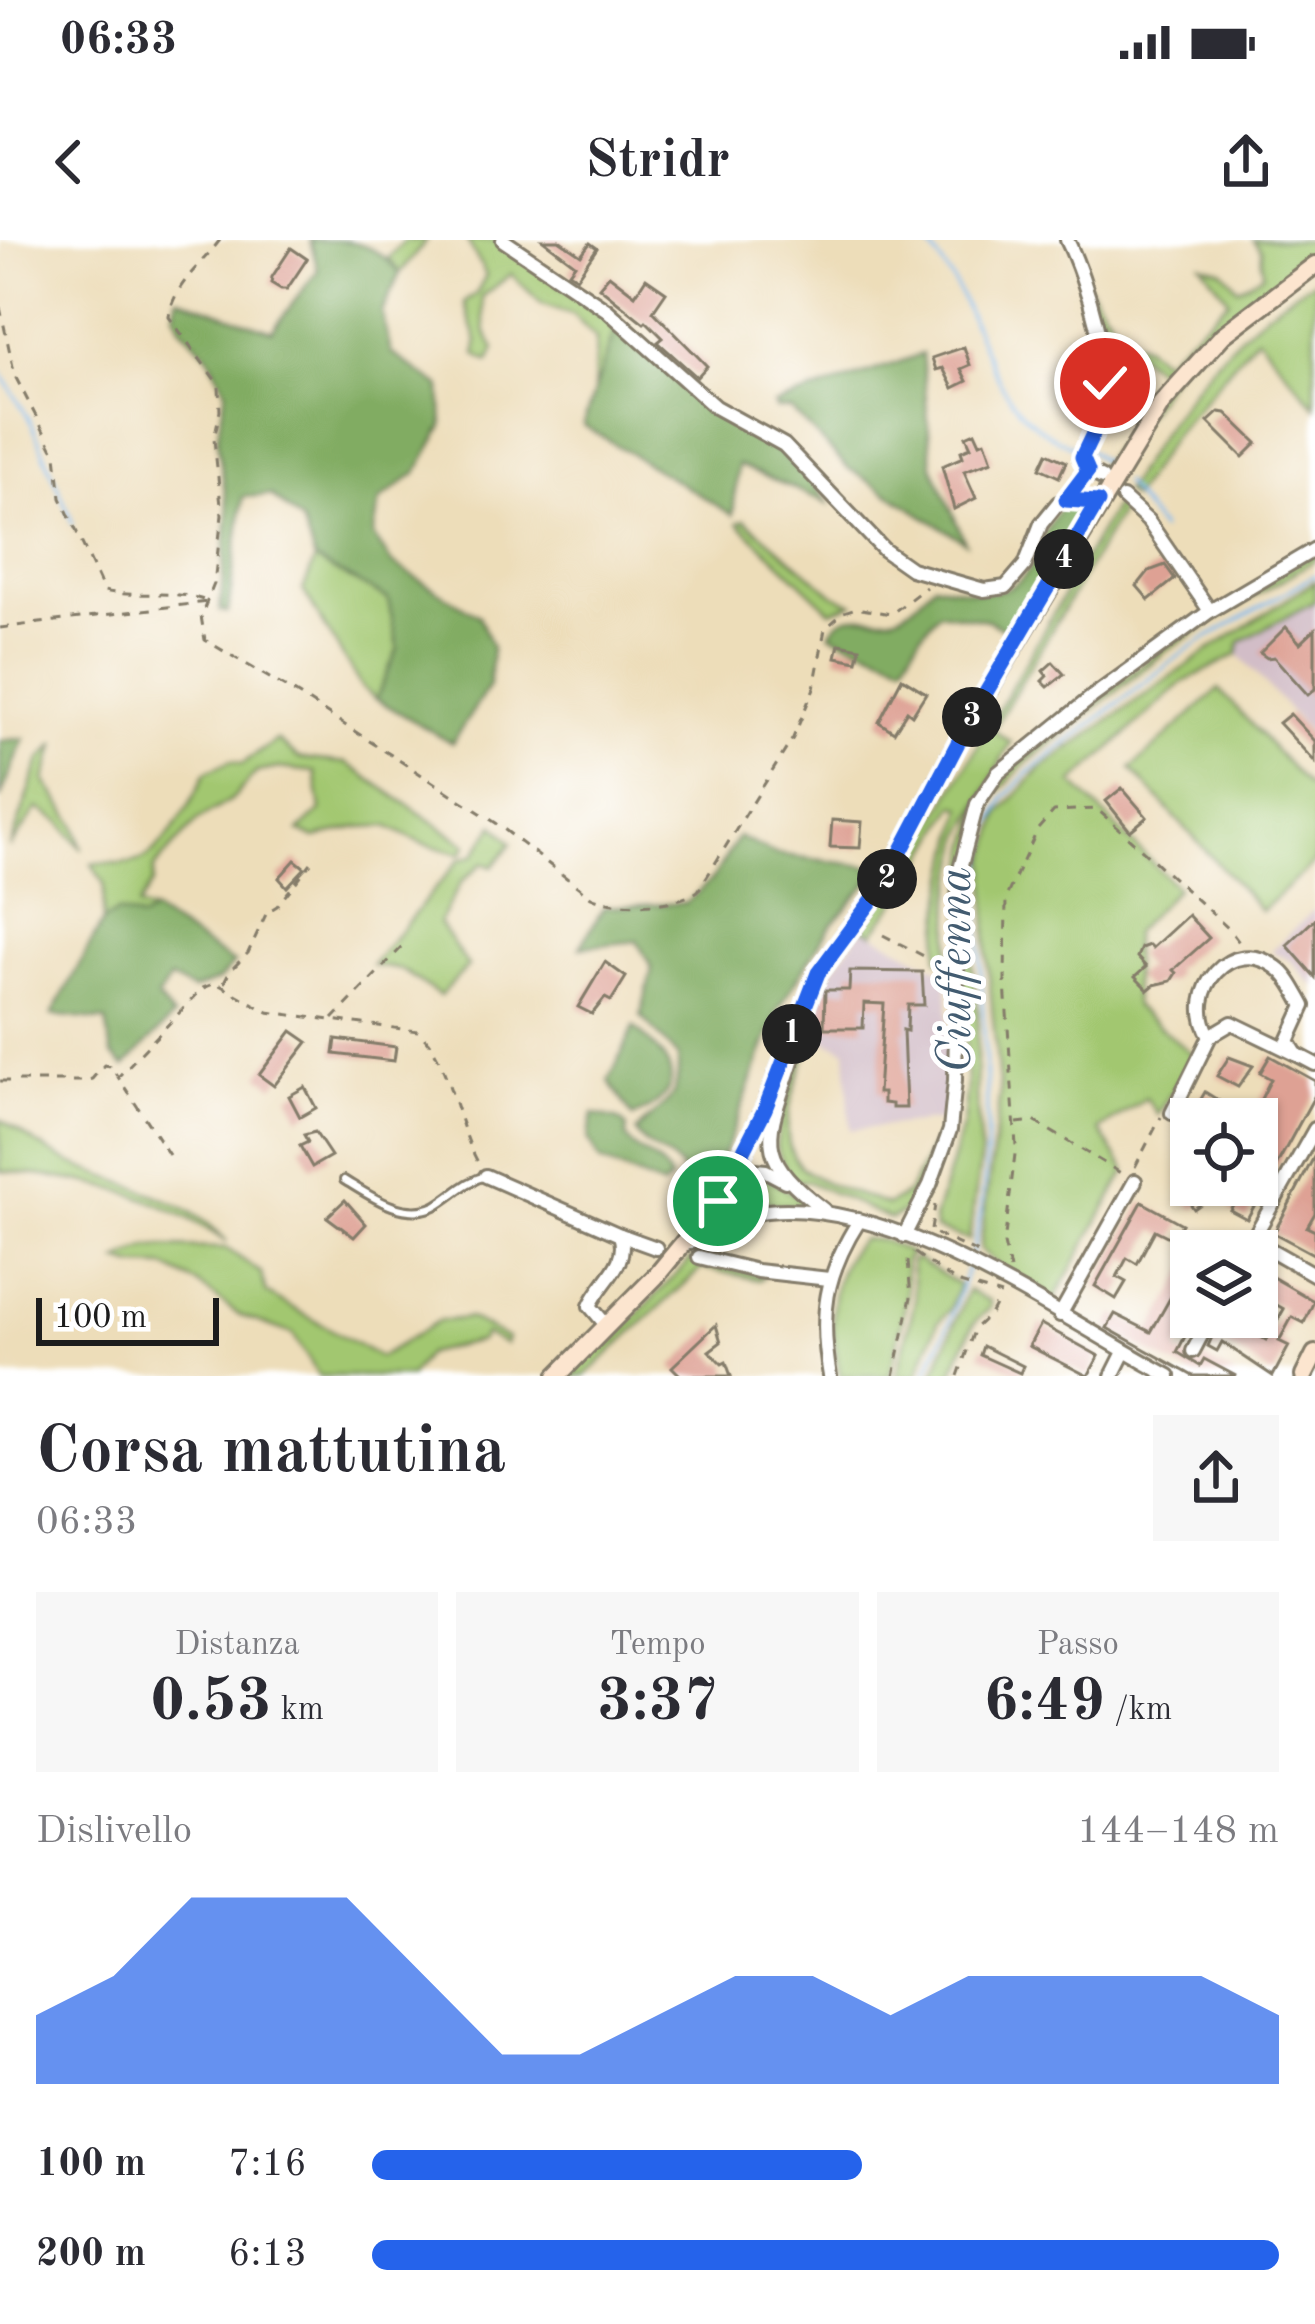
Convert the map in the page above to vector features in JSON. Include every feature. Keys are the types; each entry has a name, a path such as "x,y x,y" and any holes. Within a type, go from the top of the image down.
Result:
{"main road":[{"path":"557,1376 718,1201 765,1109 818,973 884,884 971,718 1161,404 1201,357 1272,294 1315,265"},
{"path":"1304,1376 1315,1354"}],"street":[{"path":"503,240 604,308 715,406 784,446 884,550 911,569 984,590 1006,586 1025,566 1041,524 1058,503 1098,502"},
{"path":"1066,240 1100,343 1103,413 1082,457 1088,471 1102,478"},
{"path":"1066,500 1088,471"},
{"path":"1124,498 1148,520 1210,611"},
{"path":"923,1243 930,1185 950,1130 956,1080 959,873 977,804 998,773 1074,710 1210,611 1315,549"},
{"path":"1210,1036 1203,1025 1201,1004 1206,984 1218,969 1238,960 1263,960 1279,968 1304,1006"},
{"path":"1296,1054 1288,1041 1315,994"},
{"path":"786,1181 770,1150 773,1120 803,1026 806,999"},
{"path":"1179,1098 1210,1036 1228,1024 1315,1064"},
{"path":"1258,1230 1315,1129"},
{"path":"763,1211 745,1192 735,1168 766,1171 825,1211"},
{"path":"486,1176 656,1248"},
{"path":"1060,1316 1135,1181"},
{"path":"679,1248 763,1211 825,1211 993,1271 1006,1286 1169,1376"},
{"path":"830,1376 822,1327 829,1279 859,1222"},
{"path":"607,1325 590,1306 621,1258 624,1241 620,1235"},
{"path":"699,1257 757,1271 829,1279"},
{"path":"1278,1259 1315,1276"},
{"path":"1193,1351 1200,1338"},
{"path":"1112,1376 1124,1352"}],"lane":[{"path":"344,1180 390,1206 420,1210 486,1176"}],"path":[{"path":"220,240 181,285 170,316 219,385 214,439 222,515 214,584 201,616 205,640 496,823 591,897 604,903 685,900 706,881 793,738 814,688 825,629 856,608 891,614 935,578"},
{"path":"0,307 15,376 56,455 61,498 104,591 128,597 189,594 207,602"},
{"path":"0,628 207,602"},
{"path":"958,1376 975,1328 991,1313 1006,1286 1004,1244 1016,1146 1005,983 1006,897 1038,829 1054,811 1097,809 1228,928 1253,960"},
{"path":"224,985 268,912 311,863"},
{"path":"883,935 956,972"},
{"path":"332,1021 338,1009 405,944"},
{"path":"118,1077 203,988 224,985 249,1005 268,1012 418,1030 437,1055 460,1126 486,1176"},
{"path":"0,1081 82,1081 92,1079 104,1065 111,1066 169,1154"},
{"path":"1135,1181 1134,1169 1162,1115 1170,1113"},
{"path":"1015,1124 1034,1121 1135,1181"},
{"path":"923,1243 956,1282 981,1290 1006,1286"},
{"path":"923,1243 979,1252 993,1271"},
{"path":"894,1376 911,1298 908,1262 923,1243"}],"shaded area":[{"path":"1315,601 1315,739 1238,654 1239,643"},
{"path":"1315,909 1314,986 1291,961 1271,951"},
{"path":"863,928 947,974 950,1085 946,1120 850,1130 846,1050 807,1032 817,991"}],"green space":[{"path":"310,240 360,244 380,254 400,273 382,312 391,353 441,387 443,426 417,472 380,500 373,536 392,563 479,616 492,648 489,686 452,743 376,699 398,648 388,599 315,560 302,522 271,495 243,497 228,612 220,611 228,512 217,439 226,390 208,355 181,328 174,313 177,297 272,331 318,270"},
{"path":"405,240 427,240 400,273 388,258"},
{"path":"467,240 496,240 617,324 594,393 596,338 572,314 542,304 511,274 482,297 486,333 495,349 489,362 476,355 477,341 464,302 476,294 486,275"},
{"path":"1253,240 1315,240 1315,256 1210,329 1187,352 1106,475 1097,469 1142,412 1162,373 1133,350 1101,335 1085,281 1122,336 1163,360 1229,300 1202,264 1223,270 1238,288 1263,274 1261,250"},
{"path":"1315,280 1315,406 1257,336 1175,433 1132,498 1124,492 1184,401 1229,347 1255,322"},
{"path":"617,324 710,408 771,445 810,479 828,503 738,465 733,515 583,425"},
{"path":"922,354 932,465 965,542 848,468 791,410 774,405"},
{"path":"1117,502 1124,506 993,730 1011,742 963,835 951,898 949,964 938,959 939,940 963,807 955,805 914,878 873,933 863,928 909,866"},
{"path":"1062,507 1077,507 1083,513 1014,634 987,620 939,612 904,663 830,634 836,624 851,616 887,617 903,612 934,583 992,592 1016,583 1027,573"},
{"path":"745,520 833,594 853,603 831,611 738,523"},
{"path":"1315,551 1315,560 1169,649 1026,763 981,816 970,949 978,1013 976,1095 981,1155 969,1240 935,1229 963,1124 967,1086 962,903 980,806 1001,775 1166,645"},
{"path":"315,560 388,599 398,648 376,699 362,688 303,590"},
{"path":"1315,581 1315,601 1240,642 1238,654 1182,683 1073,783 1177,888 1133,933 1134,1006 1194,1055 1158,1115 1146,1098 1099,1130 1126,1171 1053,1302 1014,1279 980,1249 1000,1093 987,954 987,861 1000,813 1040,769"},
{"path":"1219,689 1315,794 1315,862 1261,911 1131,769"},
{"path":"25,738 0,799 0,741"},
{"path":"277,740 298,758 346,763 467,845 461,854 421,843 387,826 358,827 315,838 299,831 321,810 315,772 279,768 257,772 232,799 198,820 154,868 153,882 138,907 153,912 142,919 117,912 103,921 104,884 92,864 134,862 150,855 178,822 205,773 231,761 242,764"},
{"path":"56,743 45,780 75,824 82,849 60,822 38,808 10,848 40,760"},
{"path":"495,825 512,843 493,867 483,863 461,882 439,923 468,966 440,996 402,970 372,965 459,860 474,855"},
{"path":"738,837 776,854 881,868 829,928 778,1010 726,1149 695,1199 674,1193 683,1173 636,1132 673,1094 678,1073 678,1056 641,1016 652,968 637,941 580,947 604,907 686,903 714,877"},
{"path":"117,912 142,919 153,912 234,963 219,980 193,990 170,979 157,998 173,1017 124,1067 112,1054 106,1021 52,1015 103,921"},
{"path":"634,1027 659,1051 671,1074 664,1096 633,1117 609,1081"},
{"path":"807,1032 813,1035 788,1124 794,1158 806,1171 835,1186 887,1205 908,1193 937,1137 916,1196 901,1214 890,1219 806,1181 791,1181 776,1147"},
{"path":"593,1114 619,1120 627,1127 631,1143 666,1172 670,1179 663,1187 600,1161 588,1139"},
{"path":"0,1119 62,1159 175,1203 227,1242 173,1211 119,1190 0,1171"},
{"path":"763,1175 807,1206 758,1198 747,1185 754,1176"},
{"path":"862,1239 882,1240 910,1253 905,1261 907,1297 890,1376 840,1376 833,1303 841,1269"},
{"path":"148,1247 226,1248 261,1273 266,1293 380,1357 438,1321 469,1318 507,1338 505,1344 485,1334 480,1341 427,1353 410,1376 319,1376 293,1334 239,1315 198,1284 165,1267 118,1261"},
{"path":"915,1258 959,1285 917,1376 897,1376 915,1299 911,1262"},
{"path":"691,1259 764,1276 759,1280 702,1268 585,1376 567,1376 619,1334"},
{"path":"968,1290 990,1301 990,1308 973,1324 951,1376 933,1376"}],"building":[{"path":"543,240 559,240 581,255 590,243 597,248 577,277 569,272 575,264"},
{"path":"291,248 307,259 287,289 281,289 271,283 272,277"},
{"path":"609,275 635,295 646,278 666,292 653,311 707,366 697,377 658,342 663,338 646,321 599,287"},
{"path":"964,347 970,365 961,369 967,381 953,388 943,368 936,370 932,358"},
{"path":"1219,412 1226,413 1257,443 1243,457 1208,422"},
{"path":"975,432 980,443 985,441 992,461 964,471 976,498 954,509 942,466 963,457 961,451 971,447 966,436"},
{"path":"1047,453 1066,462 1059,477 1040,468"},
{"path":"1165,565 1175,579 1149,600 1137,586 1149,571"},
{"path":"1286,627 1300,643 1315,629 1315,689 1308,695 1274,657 1260,653"},
{"path":"839,644 860,648 857,661 836,657"},
{"path":"1053,662 1064,674 1048,687 1042,681 1047,676 1043,671"},
{"path":"902,678 926,693 894,732 879,722"},
{"path":"1290,714 1315,741 1315,762 1279,723"},
{"path":"1122,788 1147,817 1130,831 1106,801"},
{"path":"832,820 862,822 860,848 830,847"},
{"path":"295,860 305,868 287,887 279,878"},
{"path":"1188,915 1209,938 1173,970 1171,981 1148,990 1135,977 1146,967 1137,957 1141,948 1152,948"},
{"path":"1315,919 1315,977 1287,945"},
{"path":"605,962 626,977 611,1001 605,998 592,1014 578,1007"},
{"path":"850,971 922,972 924,1005 908,1005 907,1031 903,1030 906,1108 892,1108 883,1103 883,1093 878,1093 884,1004 864,1003 863,1028 824,1028 825,990 849,990"},
{"path":"292,1031 308,1042 274,1086 259,1075"},
{"path":"336,1039 396,1047 394,1061 334,1054"},
{"path":"1270,1056 1315,1081 1315,1095 1278,1162 1278,1098 1262,1098 1271,1079 1260,1073"},
{"path":"1229,1057 1253,1066 1238,1087 1217,1076"},
{"path":"305,1087 316,1108 300,1117 289,1096"},
{"path":"315,1132 331,1156 312,1167 300,1146 308,1142 304,1135"},
{"path":"1315,1155 1315,1213 1307,1227 1315,1231 1315,1255 1276,1230"},
{"path":"345,1200 366,1224 354,1237 327,1217"},
{"path":"1142,1202 1182,1224 1178,1230 1170,1230 1170,1238 1155,1230 1137,1264 1127,1258 1117,1277 1126,1282 1116,1299 1095,1286"},
{"path":"1232,1206 1254,1206 1247,1219 1230,1210"},
{"path":"1278,1280 1314,1301 1304,1323 1292,1317 1279,1341 1289,1346 1273,1376 1222,1342 1217,1351 1208,1346 1212,1338 1278,1338 1278,1319 1284,1309 1278,1306"},
{"path":"1170,1298 1170,1338 1184,1338 1177,1352 1200,1366 1204,1359 1236,1376 1193,1376 1107,1328 1115,1314 1151,1332"},
{"path":"1041,1324 1099,1356 1088,1376 1029,1346"},
{"path":"716,1325 721,1342 709,1351 722,1364 726,1362 731,1376 681,1376 672,1367"},
{"path":"983,1346 1023,1366 1020,1373 980,1355"}],"waterway":[{"path":"922,240 944,266 1000,383 1019,409 1044,431 1078,448"},
{"path":"0,371 32,424 73,524"},
{"path":"1087,449 1112,470"},
{"path":"1123,482 1161,530"},
{"name":"Ciuffenna","path":"971,1257 986,1164 980,882 989,829 1005,797 1029,772 1188,649 1315,575"},
{"name":"Ciuffenna","path":"925,1376 968,1266"}],"route":[{"path":"718,1201 765,1109 818,973 884,884 971,718 1098,502 1066,500 1088,471 1082,457 1103,413 1105,383"}]}
